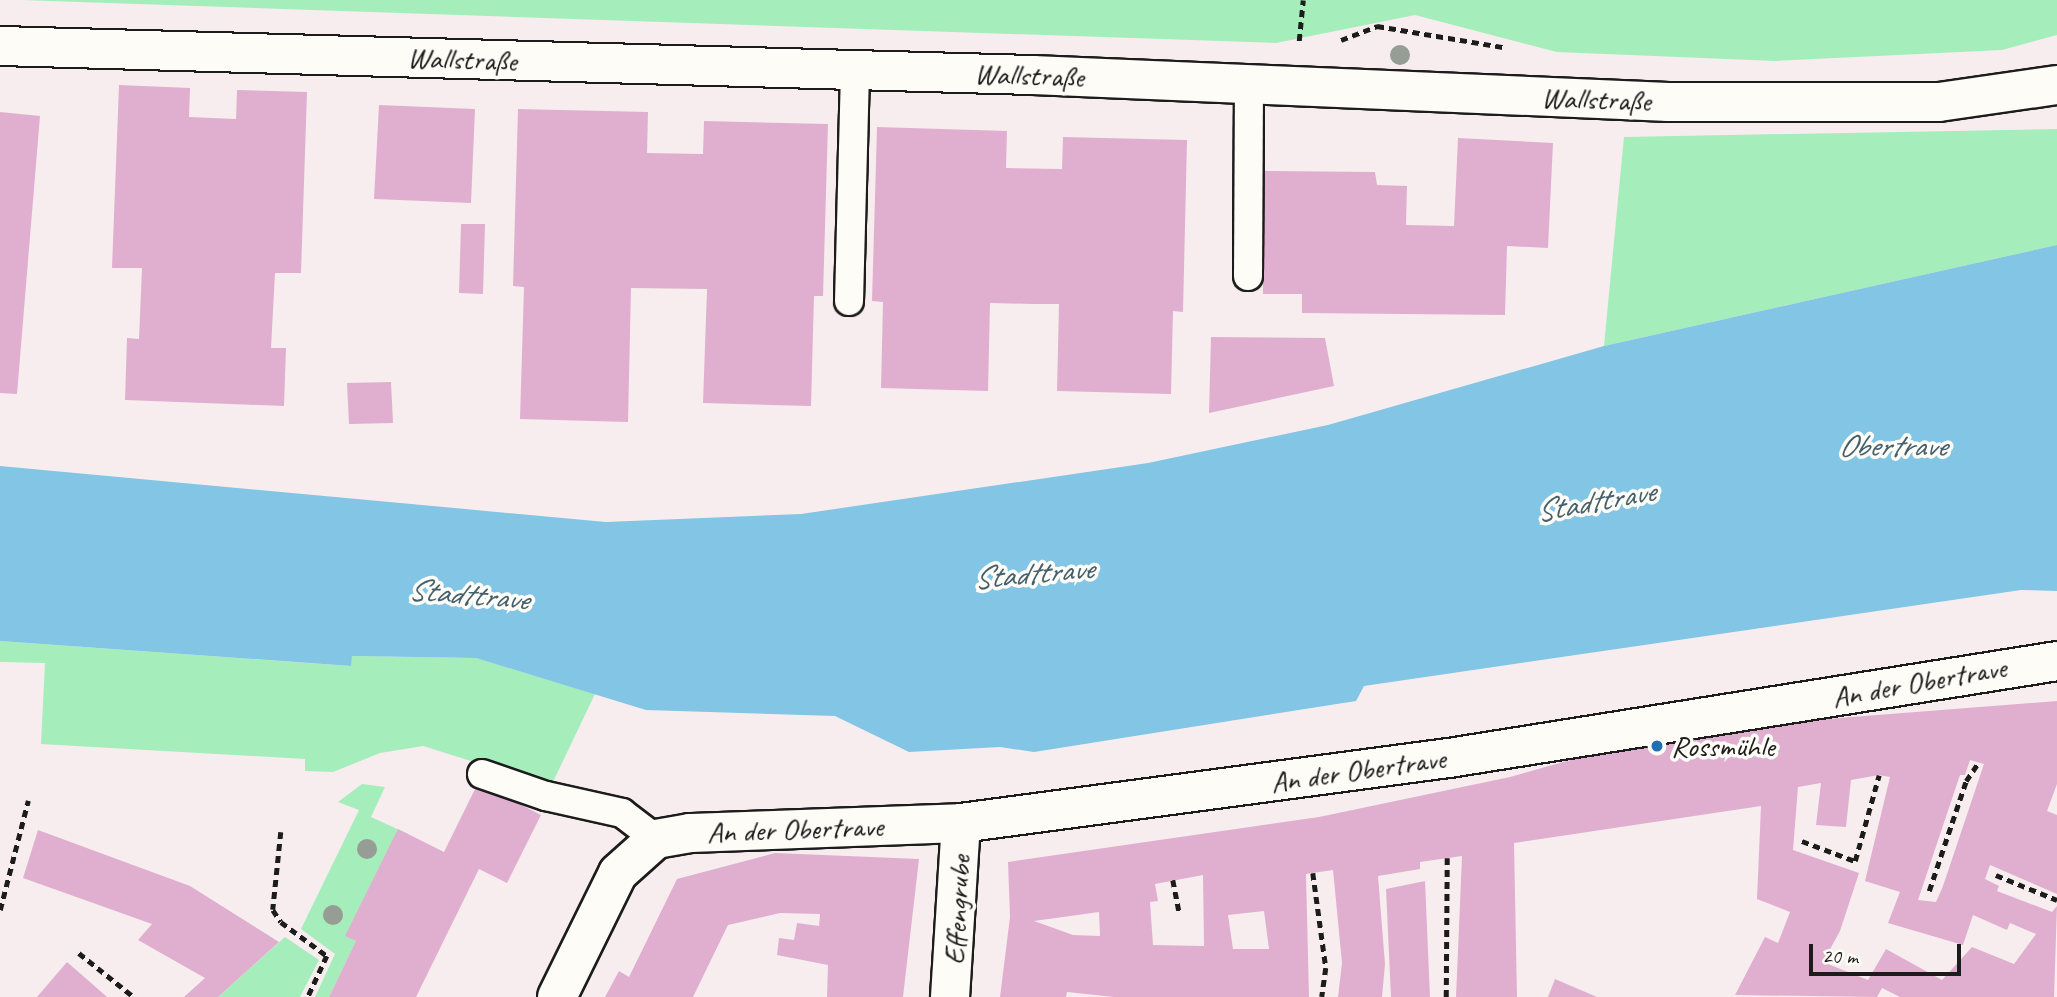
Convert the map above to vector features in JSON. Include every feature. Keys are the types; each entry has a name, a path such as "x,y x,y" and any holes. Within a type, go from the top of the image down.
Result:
{"main road":[{"name":"Wallstraße","path":"0,46 855,70 1668,102 1939,102 2057,85"},
{"name":"An der Obertrave","path":"656,839 690,833 961,823 1449,758 2057,661"},
{"name":"Effengrube","path":"950,997 961,823"},
{"path":"556,997 618,873 637,852 656,839"}],"lane":[{"path":"849,301 855,70"},
{"path":"1248,276 1249,84"},
{"path":"482,774 546,796 622,813 656,839"}],"path":[{"path":"1299,46 1303,0"},
{"path":"1929,891 1966,780 1979,762"},
{"path":"1802,841 1855,861 1879,775"},
{"path":"0,909 28,801"},
{"path":"281,832 273,910 281,922 327,956 307,997"},
{"path":"1446,997 1447,858"},
{"path":"1313,873 1326,968 1322,997"},
{"path":"1996,875 2057,900"},
{"path":"1173,880 1179,912"},
{"path":"79,953 134,997"}],"green space":[{"path":"21,0 2057,0 2057,35 2002,50 1775,61 1557,52 1415,15 1276,43"},
{"path":"2057,129 2057,245 1604,346 1624,137"},
{"path":"0,641 350,666 352,656 476,658 595,694 551,786 423,746 380,753 333,772 305,771 305,759 41,744 45,663 0,662"},
{"path":"362,784 385,787 371,817 408,834 329,997 315,997 335,954 301,929 359,810 338,802"},
{"path":"285,937 319,960 300,997 218,997"}],"water":[{"name":"Obertrave","path":"2057,245 2057,591 2021,590 1364,686 1356,701 1034,752 1000,747 909,752 835,716 646,710 476,658 352,656 351,666 0,641 0,466 606,522 801,514 1148,463 1328,425 1604,346"}],"building":[{"path":"119,85 190,88 189,117 236,119 237,90 307,92 301,273 275,273 271,348 286,348 284,406 125,400 127,338 139,339 142,268 112,268"},
{"path":"379,105 475,109 471,203 374,199"},
{"path":"518,109 648,112 647,153 703,154 704,121 828,124 823,296 814,296 811,406 703,403 707,289 631,288 628,422 520,419 524,287 513,286"},
{"path":"0,112 40,116 17,394 0,393"},
{"path":"877,127 1007,131 1006,168 1062,169 1063,137 1187,140 1183,312 1173,311 1171,394 1057,391 1059,304 990,303 988,391 881,388 883,302 872,301"},
{"path":"1458,138 1553,143 1548,248 1507,246 1505,315 1302,313 1302,294 1263,294 1262,171 1375,172 1377,185 1407,186 1406,225 1454,226"},
{"path":"461,224 485,224 483,294 459,293"},
{"path":"1211,337 1325,338 1334,386 1209,413"},
{"path":"391,382 393,423 349,424 347,383"},
{"path":"2057,701 2057,784 2047,811 2057,815 2057,894 1990,865 1985,879 1999,886 1997,891 2052,912 2057,906 2054,997 1900,997 1882,988 1877,997 1735,995 1765,937 1778,943 1790,912 1757,899 1761,806 1514,843 1517,997 1456,997 1462,856 1420,862 1420,869 1378,876 1385,964 1382,997 1338,997 1342,963 1333,870 1306,874 1309,997 1114,997 1067,992 1066,997 1000,997 1010,917 1008,862 1319,817 1510,777 1581,757 1826,719","holes":["1970,760 1984,764 1936,902 1918,900 1960,775 1965,775","1879,775 1890,777 1865,881 1900,892 1888,923 1963,945 1973,915 2007,930 2010,923 2036,934 2014,964 1972,947 1942,980 1886,949 1868,980 1823,962 1840,931 1859,873 1793,850 1798,787 1821,783 1816,825 1846,827 1851,780","1203,875 1204,946 1153,945 1150,902 1158,901 1155,884","1264,911 1269,949 1233,949 1228,915","1099,912 1100,936 1073,935 1034,921"]},
{"path":"478,783 541,815 507,883 479,869 416,997 329,997 356,941 345,936 398,829 444,852"},
{"path":"38,830 190,886 279,942 218,997 184,997 205,978 138,940 152,924 23,878"},
{"path":"775,853 919,859 903,997 827,997 828,965 777,955 779,938 794,940 797,923 819,926 820,914 780,913 728,925 693,997 605,997 619,971 629,977 677,879"},
{"path":"1425,881 1430,997 1391,997 1386,889"},
{"path":"67,962 90,982 107,997 37,997"},
{"path":"1555,979 1597,997 1548,997"}],"place":[{"name":"Rossmühle","path":"1657,746"}],"water label":[{"name":"Stadttrave","path":"1595,502"},
{"name":"Stadttrave","path":"1033,574"},
{"name":"Stadttrave","path":"468,595"}]}
